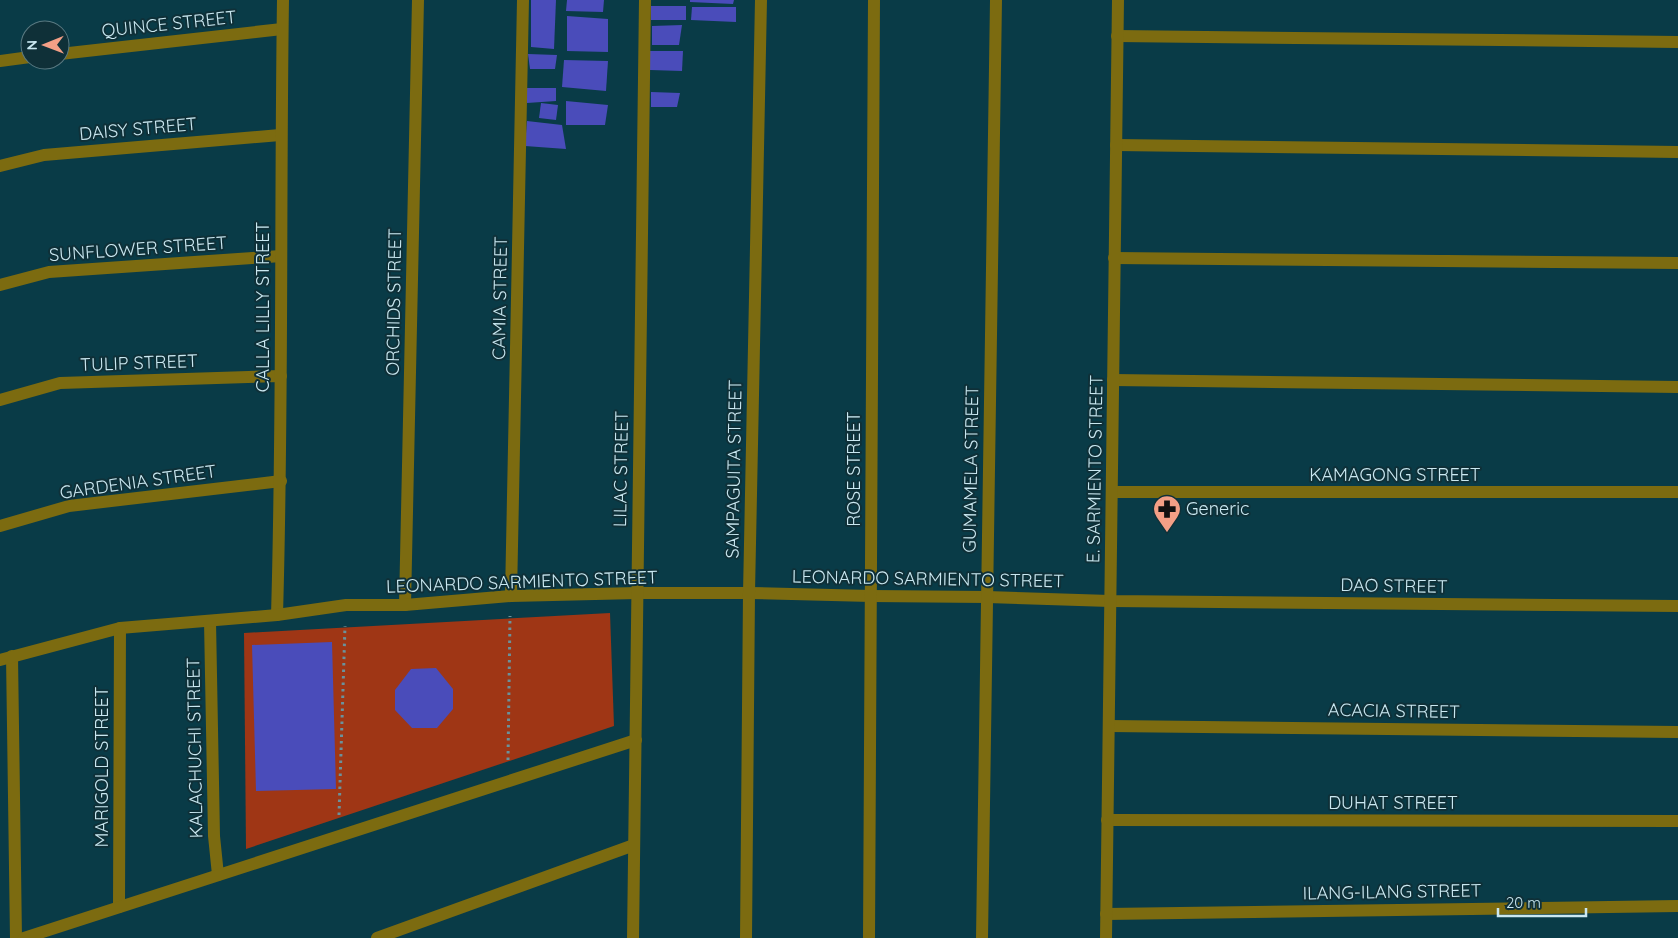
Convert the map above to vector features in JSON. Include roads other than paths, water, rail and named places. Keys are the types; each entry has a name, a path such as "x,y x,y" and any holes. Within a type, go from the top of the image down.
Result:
{"street":[{"name":"CALLA LILLY STREET","path":"278,615 281,480 280,135 283,0"},
{"name":"ORCHIDS STREET","path":"405,605 418,0"},
{"name":"CAMIA STREET","path":"511,596 523,0"},
{"name":"LILAC STREET","path":"633,938 645,0"},
{"name":"SAMPAGUITA STREET","path":"746,938 749,593 761,0"},
{"name":"ROSE STREET","path":"869,938 874,0"},
{"name":"GUMAMELA STREET","path":"982,938 996,0"},
{"name":"E. SARMIENTO STREET","path":"1106,938 1118,0"},
{"name":"QUINCE STREET","path":"70,53 282,29"},
{"path":"1117,36 1678,42"},
{"path":"0,61 20,58"},
{"name":"DAISY STREET","path":"0,166 44,155 280,135"},
{"path":"1116,145 1678,152"},
{"name":"SUNFLOWER STREET","path":"0,285 49,272 281,256"},
{"path":"1114,258 1678,264"},
{"name":"TULIP STREET","path":"0,400 60,383 281,376"},
{"path":"1113,380 1678,387"},
{"name":"GARDENIA STREET","path":"0,526 69,506 281,480"},
{"name":"KAMAGONG STREET","path":"1112,492 1678,492"},
{"name":"LEONARDO SARMIENTO STREET","path":"6,658 120,628 278,615 346,605 405,605 511,596 749,593 1110,601"},
{"name":"DAO STREET","path":"1110,601 1678,606"},
{"name":"KALACHUCHI STREET","path":"210,621 214,836 218,875"},
{"name":"MARIGOLD STREET","path":"119,907 120,628"},
{"path":"6,658 16,938"},
{"name":"ACACIA STREET","path":"1109,726 1678,732"},
{"path":"24,938 636,740"},
{"name":"DUHAT STREET","path":"1107,820 1678,821"},
{"path":"377,938 634,845"},
{"name":"ILANG-ILANG STREET","path":"1106,914 1678,906"}],"place":[{"name":"Generic","path":"1167,533"}]}
